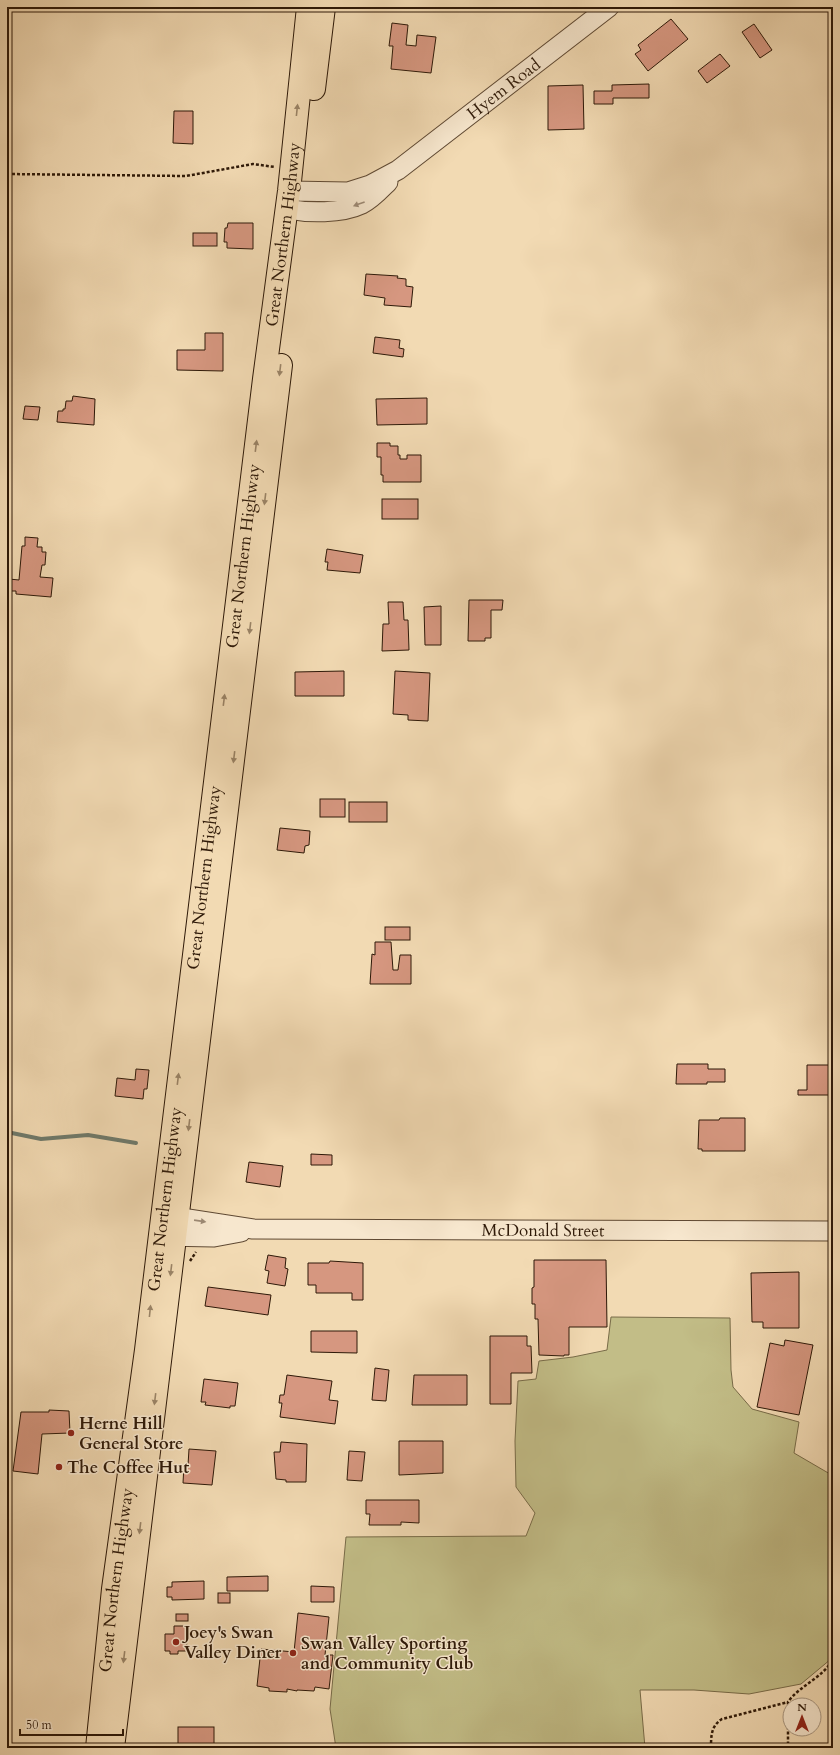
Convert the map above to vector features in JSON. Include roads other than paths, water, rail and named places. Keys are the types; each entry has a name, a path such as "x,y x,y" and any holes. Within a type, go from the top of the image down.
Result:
{"highway":[{"name":"Great Northern Highway","path":"294,201 291,169 308,7"},
{"name":"Great Northern Highway","path":"97,1748 113,1589 146,1350 196,1072 294,201 324,7"},
{"name":"Great Northern Highway","path":"113,1748 168,1226"}],"street":[{"name":"Hyem Road","path":"294,201 348,192 370,185 398,170 610,7"},
{"name":"McDonald Street","path":"168,1226 253,1229 833,1231"}],"waterway":[{"path":"7,1132 41,1139 88,1135 136,1143"}],"place":[{"name":"Herne Hill General Store","path":"71,1433"},
{"name":"The Coffee Hut","path":"59,1467"},
{"name":"Joey's Swan Valley Diner","path":"176,1642"},
{"name":"Swan Valley Sporting and Community Club","path":"293,1653"}]}
